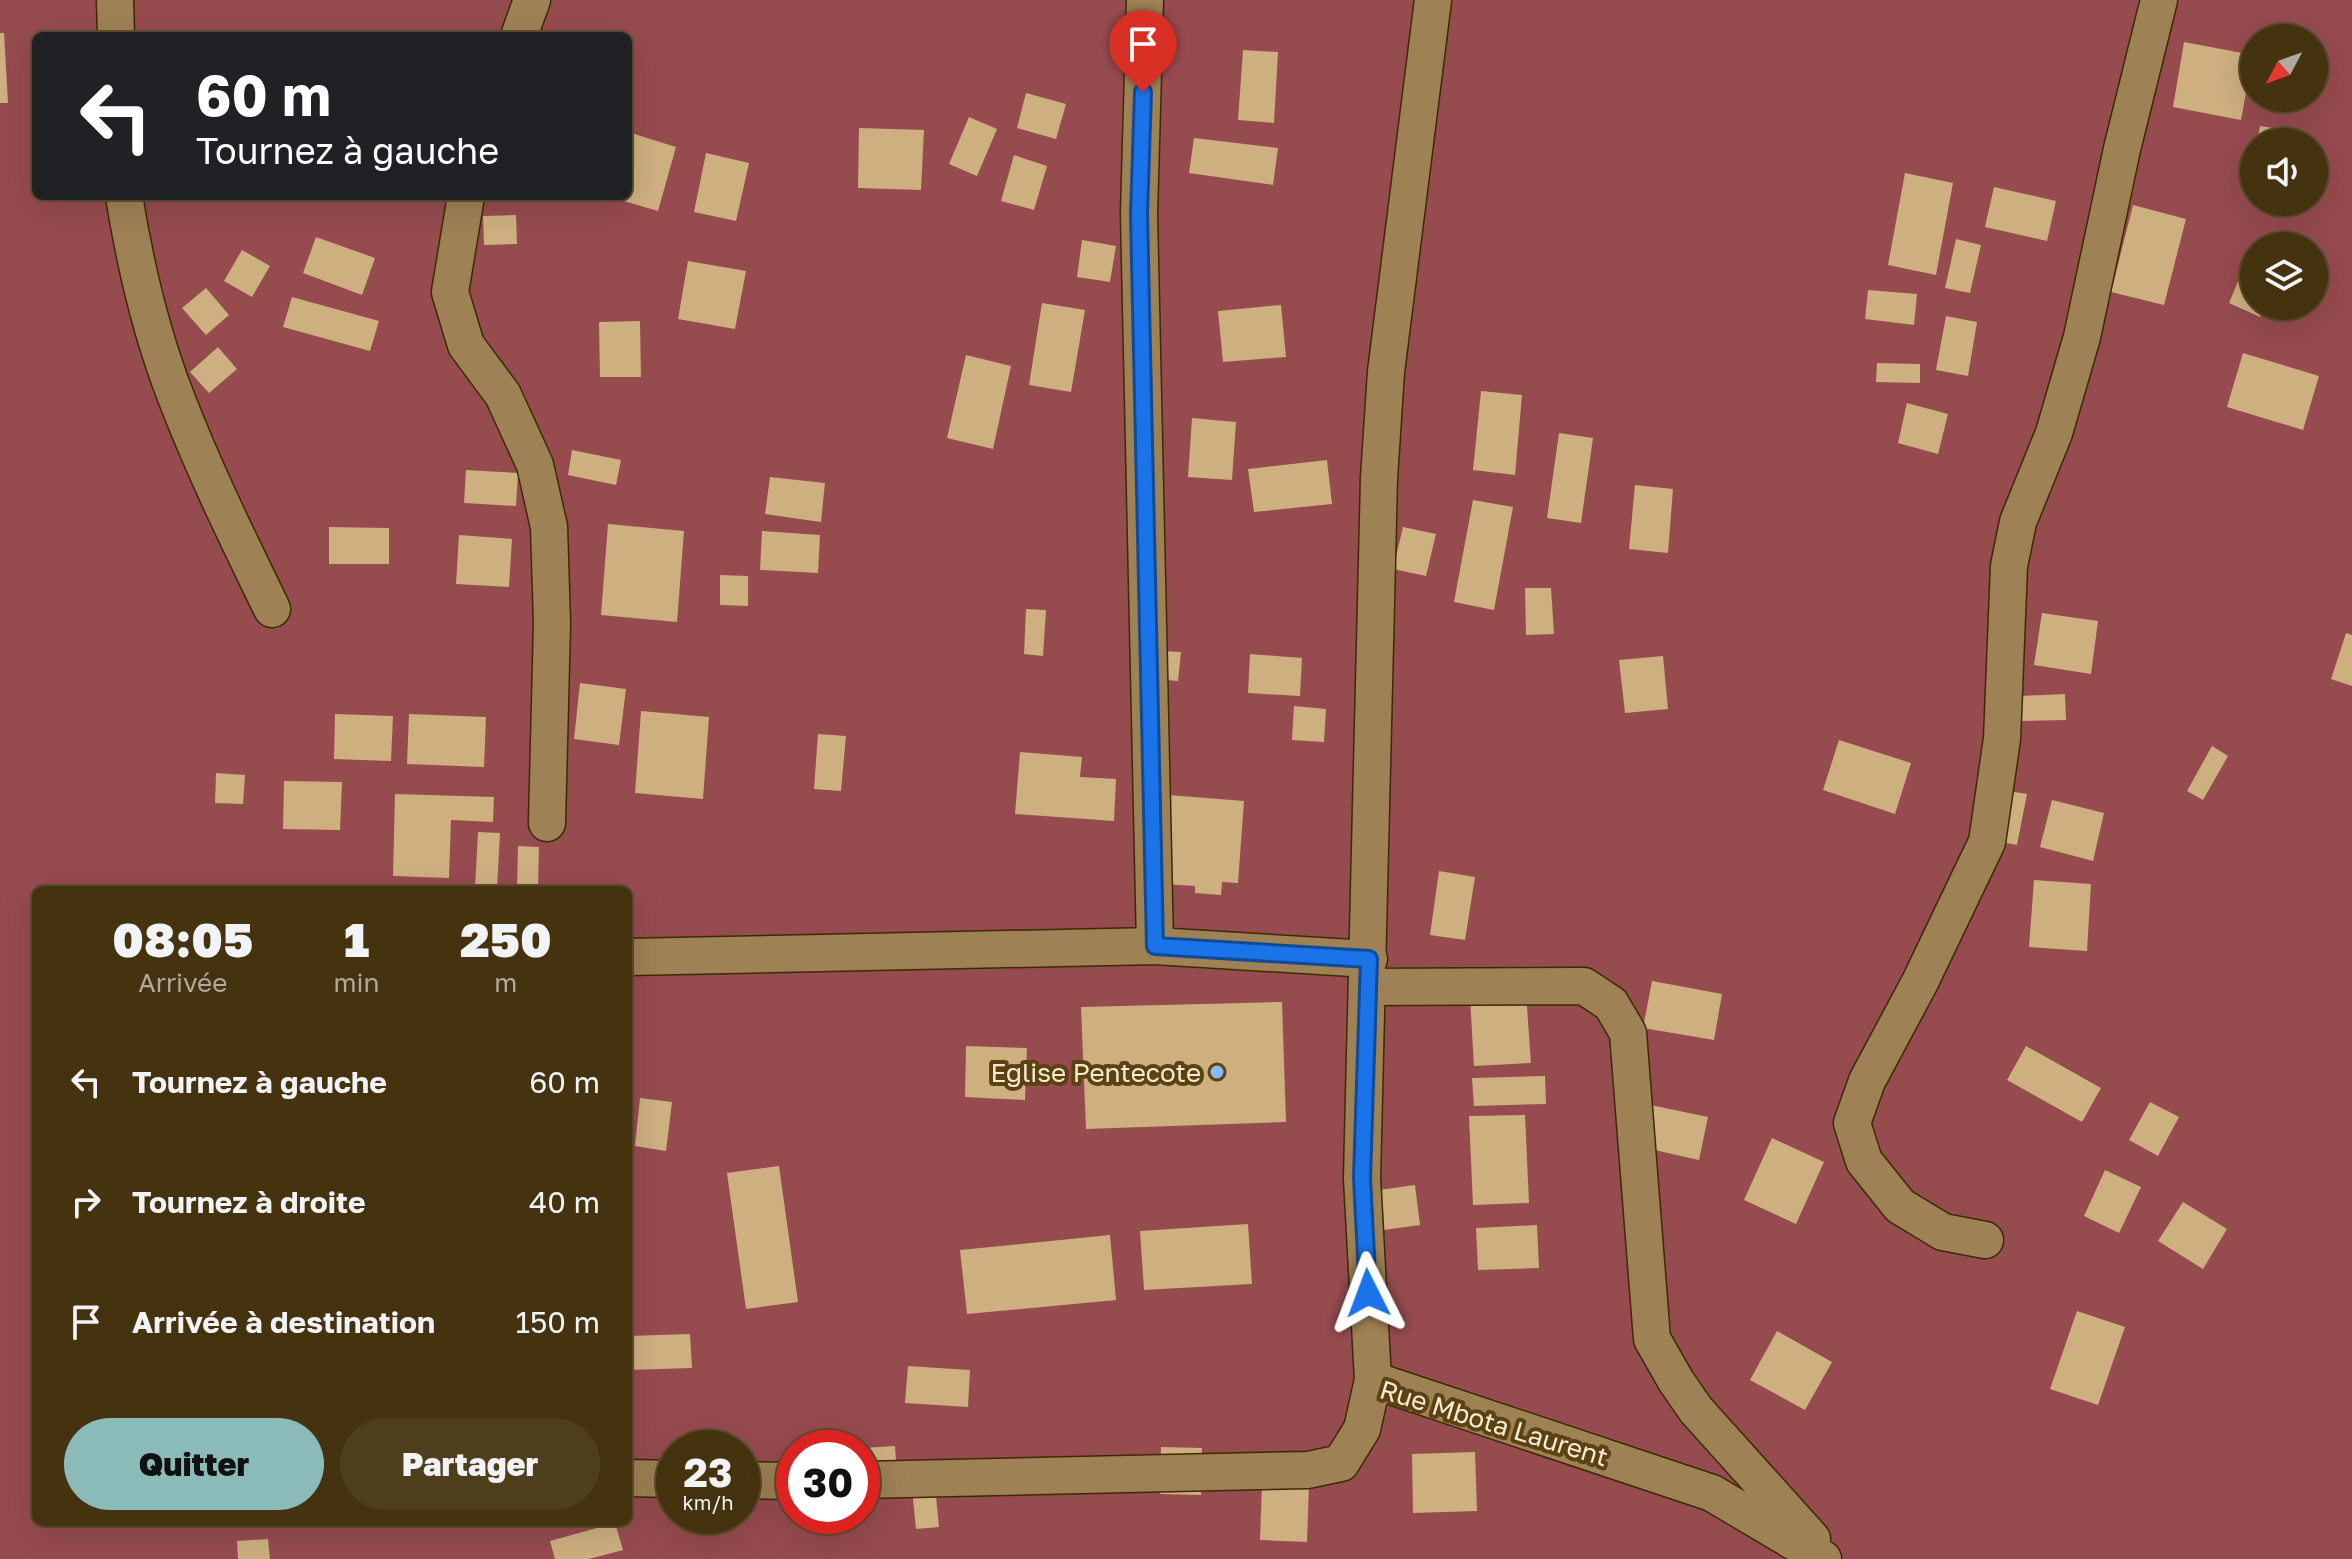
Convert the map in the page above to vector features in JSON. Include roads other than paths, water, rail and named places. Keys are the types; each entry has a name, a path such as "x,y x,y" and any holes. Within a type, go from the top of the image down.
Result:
{"street":[{"path":"115,0 116,32"},
{"path":"520,32 532,0"},
{"path":"1145,0 1139,214 1155,946"},
{"path":"1373,1380 1362,1178 1380,462 1386,372 1433,0"},
{"path":"1985,1240 1943,1232 1900,1206 1864,1161 1852,1123 1867,1081 1920,982 1987,842 2002,739 2009,566 2015,536 2054,433 2082,337 2122,149 2159,0"},
{"path":"125,200 147,309 175,395 210,481 272,609"},
{"path":"465,200 450,292 466,345 503,395 535,465 549,527 552,623 547,823"},
{"path":"632,957 1155,946 1368,973 1584,986 1611,1004 1628,1033 1652,1339 1696,1410 1829,1559"},
{"name":"Rue Mbota Laurent","path":"880,1480 1308,1470 1341,1463 1362,1429 1373,1380 1712,1493 1823,1559"},
{"path":"632,1478 656,1479"}],"place":[{"name":"Eglise Pentecote","path":"1217,1072"}]}
